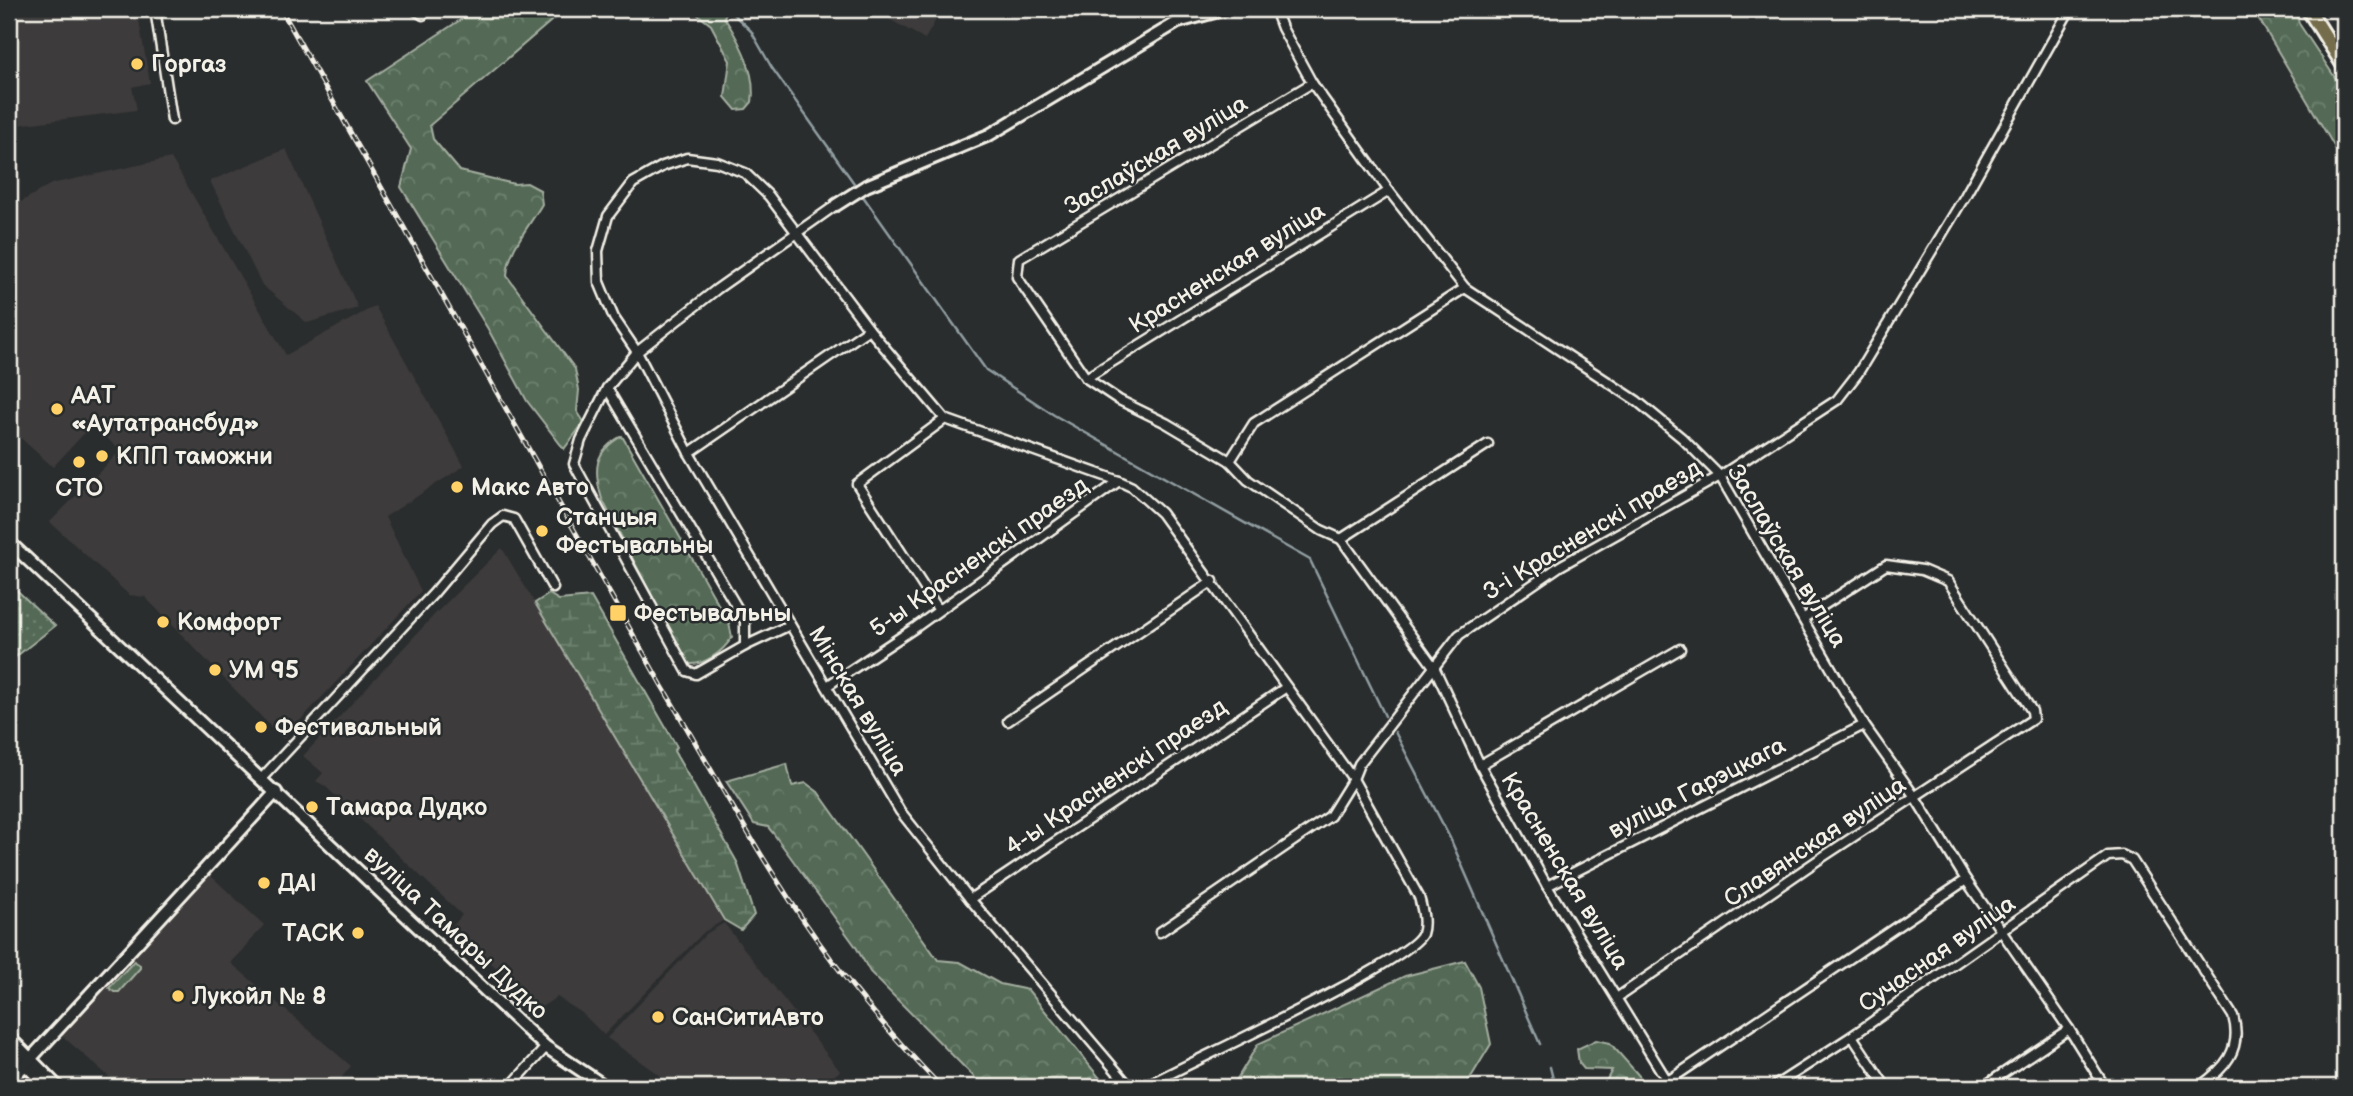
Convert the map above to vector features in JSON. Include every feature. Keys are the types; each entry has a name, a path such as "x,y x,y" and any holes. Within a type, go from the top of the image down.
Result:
{"main road":[{"path":"2308,9 2344,66"}],"street":[{"path":"155,9 172,120"},
{"path":"414,9 423,15"},
{"path":"790,625 696,674 690,674 574,464 581,440 607,388 637,352 717,289 866,186 989,135 1178,22 1226,9"},
{"name":"Заслаўская вуліца","path":"1275,9 1282,28 1312,83 1389,191 1465,288 1637,401 1682,438 1720,476 1864,725 1915,797 1966,880 2069,1029 2105,1087"},
{"name":"3-і Красненскі праезд","path":"1160,932 1330,817 1359,764 1459,635 1560,566 1720,476 1838,400 1858,373 1965,196 2070,9"},
{"name":"Заслаўская вуліца","path":"1019,260 1312,83"},
{"name":"Мінская вуліца","path":"797,234 769,195 745,173 716,162 687,158 663,166 633,183 608,216 598,251 599,282 614,318 637,352 690,453 900,811 970,899 1130,1087"},
{"name":"Красненская вуліца","path":"1086,378 1389,191"},
{"path":"797,234 869,329 945,419 1119,481 1132,487 1161,513 1213,581 1285,688 1353,779 1419,897 1424,913 1422,933 1412,947 1331,993 1144,1087"},
{"name":"Красненская вуліца","path":"1019,260 1017,276 1086,378 1119,400 1166,423 1230,461 1248,480 1321,530 1340,539 1434,667 1480,765 1547,886 1618,997 1669,1084"},
{"path":"1230,461 1254,423 1465,288"},
{"path":"690,453 869,329"},
{"path":"607,388 745,621 746,646"},
{"path":"938,609 857,484 945,419"},
{"path":"1340,539 1488,444"},
{"name":"5-ы Красненскі праезд","path":"827,686 916,627 1119,481"},
{"path":"262,778 433,594 492,524 503,516 514,519 553,587"},
{"name":"вуліца Тамары Дудко","path":"9,542 546,1047 606,1087"},
{"name":"Славянская вуліца","path":"1618,997 2033,719 2032,711 1948,581 1922,570 1886,565 1804,618"},
{"path":"1008,721 1213,581"},
{"name":"Красненская вуліца","path":"1480,765 1680,649"},
{"name":"4-ы Красненскі праезд","path":"970,899 1285,688"},
{"name":"вуліца Гарэцкага","path":"1547,886 1864,725"},
{"path":"9,1082 276,792"},
{"name":"Сучасная вуліца","path":"1773,1087 2003,932 2108,856 2122,855 2132,860 2233,1016 2236,1027 2231,1054 2222,1070 2199,1087"},
{"name":"Сучасная вуліца","path":"1669,1084 1966,880"},
{"path":"1983,1087 2069,1029"},
{"path":"1852,1036 1886,1087"},
{"path":"9,1037 48,1087"},
{"name":"вуліца Тамары Дудко","path":"510,1087 546,1047"},
{"path":"9,1049 28,1061 58,1087"}],"shaded area":[{"path":"9,9 137,9 150,83 132,87 137,110 9,126"},
{"path":"871,9 942,9 925,39"},
{"path":"286,149 358,308 307,323 262,285 210,181"},
{"path":"171,158 286,355 375,306 464,466 385,517 421,591 283,739 145,597 129,595 50,522 121,450 91,426 53,467 16,434 9,440 9,209 51,184"},
{"path":"502,548 724,920 704,932 604,1035 582,1013 557,997 540,1008 452,927 462,915 325,786 316,781 323,773 303,756 436,613"},
{"path":"209,874 264,925 231,963 351,1066 334,1087 121,1087 61,1035"},
{"path":"724,923 840,1071 820,1087 676,1087 607,1038 706,934"}],"green space":[{"path":"477,9 559,9 557,16 430,125 433,139 460,171 514,184 527,183 540,190 542,204 515,247 507,276 575,369 579,390 577,411 584,422 564,449 527,401 488,329 401,187 411,149 367,81"},
{"path":"661,9 728,9 724,17 741,47 752,80 752,102 746,109 736,110 725,97 730,61 711,25 697,14"},
{"path":"2253,9 2294,9 2300,25 2344,91 2344,163"},
{"path":"622,436 729,623 732,637 724,648 705,661 686,663 602,499 597,479 598,462 606,448"},
{"path":"9,583 55,626 9,662"},
{"path":"549,594 559,600 591,597 677,747 674,751 737,862 754,915 741,930 724,920 535,603"},
{"path":"787,764 792,786 806,783 818,792 938,960 960,962 1000,984 1028,990 1107,1087 984,1087 870,972 856,947 773,833 768,827 754,824 726,781"},
{"path":"134,961 140,968 119,992 114,992 109,988"},
{"path":"1465,961 1479,987 1491,1044 1465,1087 1227,1087 1237,1079 1258,1044 1405,976"},
{"path":"1596,1040 1610,1043 1649,1087 1603,1087 1612,1070 1584,1069 1579,1063 1577,1049"}],"waterway":[{"path":"728,9 751,31 772,68 856,186"},
{"path":"860,192 986,370 1054,415 1310,560 1385,716"},
{"path":"1395,732 1450,838 1540,1044"},
{"path":"1550,1067 1555,1087"}],"railway":[{"path":"281,9 662,686 757,847 818,941 847,979 941,1087"}],"place":[{"name":"Горгаз","path":"137,64"},
{"name":"ААТ «Аутатрансбуд»","path":"57,409"},
{"name":"КПП таможни","path":"102,456"},
{"name":"СТО","path":"79,462"},
{"name":"Макс Авто","path":"457,487"},
{"name":"Станцыя Фестывальны","path":"542,531"},
{"name":"Фестывальны","path":"618,613"},
{"name":"Комфорт","path":"163,622"},
{"name":"УМ 95","path":"215,670"},
{"name":"Фестивальный","path":"261,727"},
{"name":"Тамара Дудко","path":"312,807"},
{"name":"ДАІ","path":"264,883"},
{"name":"ТАСК","path":"358,933"},
{"name":"Лукойл № 8","path":"178,996"},
{"name":"СанСитиАвто","path":"658,1017"}]}
